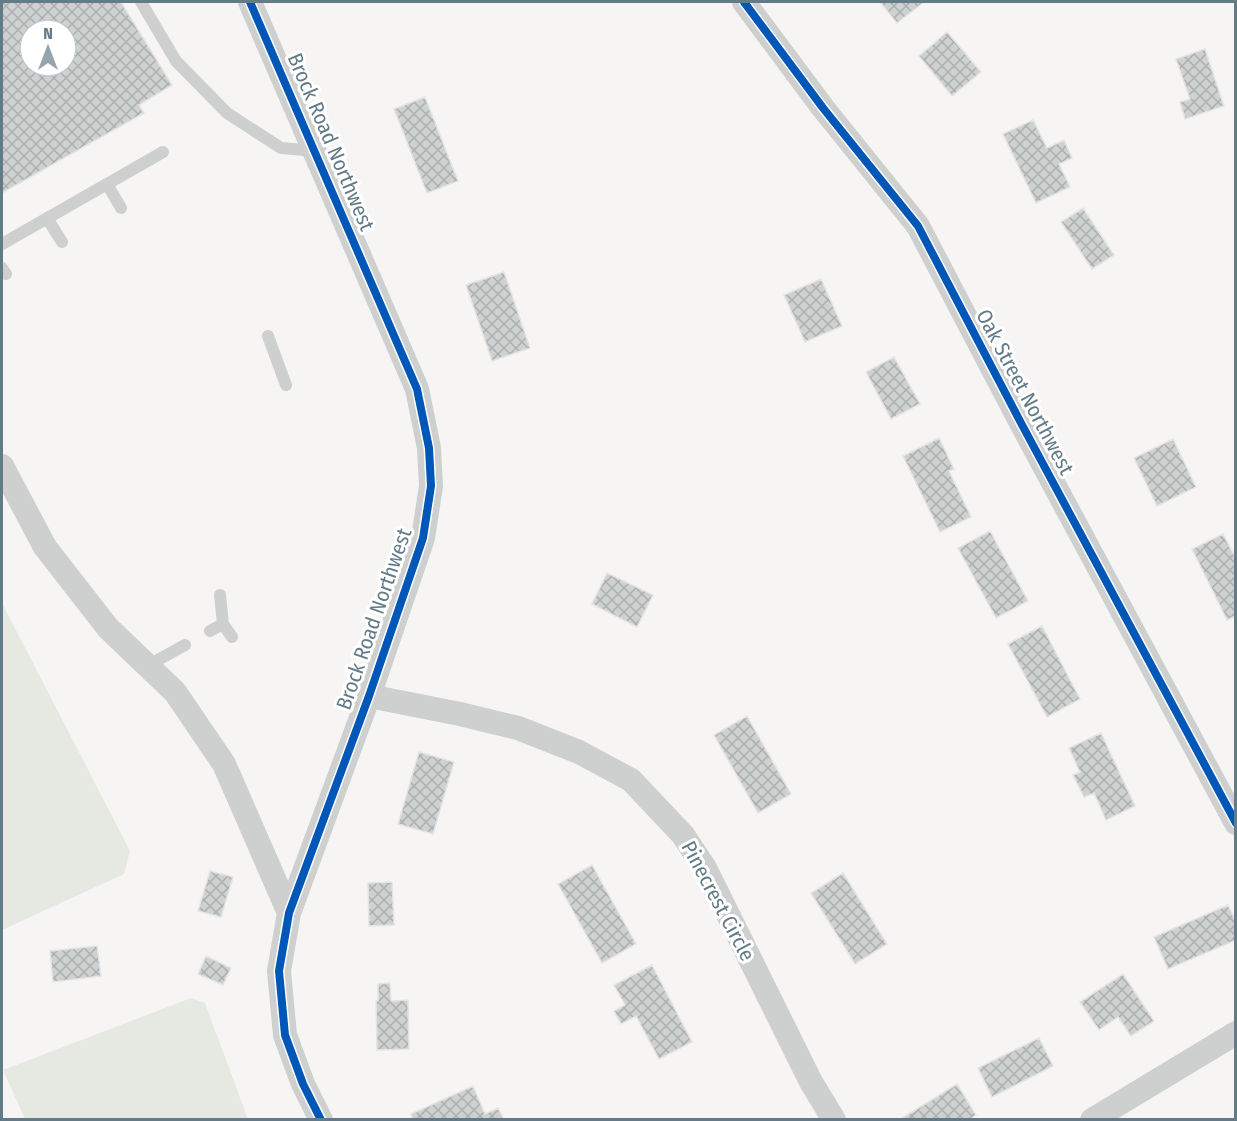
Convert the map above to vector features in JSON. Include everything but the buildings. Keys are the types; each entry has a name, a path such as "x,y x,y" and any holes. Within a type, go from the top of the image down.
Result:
{"street":[{"name":"Brock Road Northwest","path":"250,2 417,389 429,448 431,486 423,538 369,696 289,913 279,971 285,1035 303,1084 321,1119"},
{"name":"Oak Street Northwest","path":"744,2 823,108 918,226 1026,434 1236,824"},
{"path":"2,466 45,547 108,628 175,692 224,764 289,913"},
{"name":"Pinecrest Circle","path":"369,696 518,728 579,752 631,780 683,835 705,868 811,1082 834,1119"},
{"path":"1092,1119 1236,1033"}],"lane":[{"path":"141,2 176,61 227,113 281,148 315,151"},
{"path":"2,244 163,152"},
{"path":"106,184 121,208"},
{"path":"47,218 62,242"},
{"path":"268,336 286,385"},
{"path":"220,595 223,624 232,637"},
{"path":"210,631 223,624"},
{"path":"147,666 185,645"}],"shaded area":[{"path":"2,603 130,851 124,874 2,930"},
{"path":"191,998 205,1003 248,1119 25,1119 3,1070"}],"cycle path":[{"path":"250,2 417,389 429,448 431,486 423,538 369,696 289,913 279,971 285,1035 303,1084 321,1120"},
{"path":"744,2 823,108 918,226 1236,823"}]}
